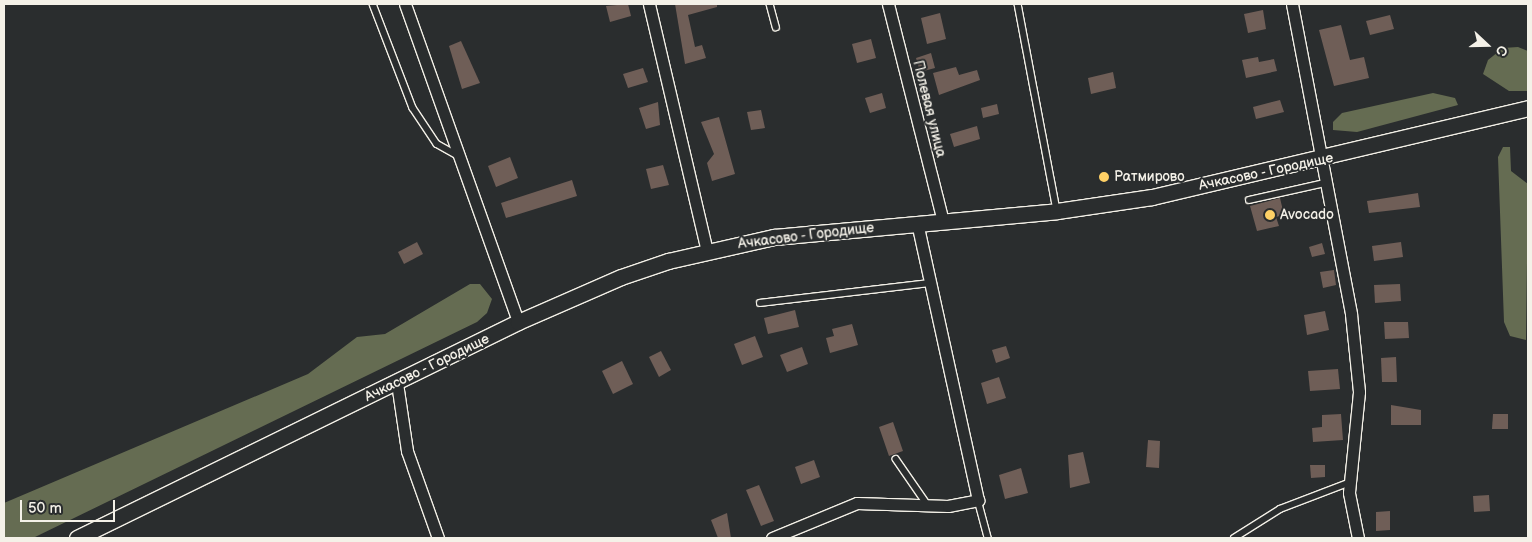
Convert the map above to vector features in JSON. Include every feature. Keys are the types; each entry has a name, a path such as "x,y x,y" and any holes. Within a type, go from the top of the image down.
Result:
{"street":[{"path":"405,4 457,155 518,322"},
{"path":"649,4 707,251"},
{"name":"Полевая улица","path":"888,4 943,221"},
{"path":"1292,4 1351,314 1359,392 1348,482 1358,538"},
{"name":"Ачкасово - Городище","path":"77,538 397,383 518,322 621,277 707,251 774,237 1057,210 1152,197 1321,160 1528,108"},
{"path":"772,538 857,503 948,506 978,500 928,283 918,223"},
{"path":"397,383 407,451 438,538"}],"lane":[{"path":"373,4 413,108 437,144 457,155"},
{"path":"770,4 776,27"},
{"path":"1018,4 1057,210"},
{"path":"1249,200 1325,183"},
{"path":"760,302 928,283"},
{"path":"896,459 927,504"},
{"path":"1234,538 1280,510 1348,482"},
{"path":"978,500 988,538"}],"green space":[{"path":"1518,47 1528,51 1528,91 1509,91 1483,74 1488,60 1503,48"},
{"path":"1433,93 1455,98 1458,105 1357,132 1333,130 1333,122 1342,113"},
{"path":"1503,147 1510,147 1511,171 1528,184 1526,340 1510,336 1504,322 1498,157"},
{"path":"470,284 480,284 492,299 487,313 477,322 33,538 4,538 4,503 308,374 357,337 385,334"}],"building":[{"path":"628,4 631,16 610,22 606,6"},
{"path":"675,4 717,4 717,7 688,15 695,47 702,45 706,58 685,64"},
{"path":"1263,10 1266,29 1248,33 1244,14"},
{"path":"940,13 946,39 927,44 921,18"},
{"path":"1390,15 1394,29 1370,35 1366,21"},
{"path":"1341,25 1350,60 1364,57 1369,78 1334,86 1319,30"},
{"path":"871,39 876,58 857,63 852,44"},
{"path":"461,41 480,83 462,89 449,46"},
{"path":"931,53 935,68 920,72 916,58"},
{"path":"1258,57 1259,62 1274,59 1277,71 1246,78 1242,60"},
{"path":"956,67 959,75 977,70 980,80 939,95 933,73"},
{"path":"643,68 648,82 628,88 623,74"},
{"path":"1113,72 1116,88 1091,94 1088,78"},
{"path":"882,93 886,108 870,113 865,98"},
{"path":"1280,100 1284,112 1256,119 1253,107"},
{"path":"658,102 660,125 646,129 639,108"},
{"path":"997,104 999,114 983,118 981,108"},
{"path":"761,110 765,128 751,130 747,112"},
{"path":"719,117 735,174 712,181 707,163 714,154 701,122"},
{"path":"977,126 980,139 954,147 950,134"},
{"path":"510,157 518,178 496,187 488,166"},
{"path":"663,165 669,185 651,189 646,169"},
{"path":"572,180 577,196 506,218 501,203"},
{"path":"1418,193 1420,207 1369,213 1367,201"},
{"path":"1280,198 1284,215 1276,217 1279,226 1257,231 1250,206"},
{"path":"417,242 423,254 404,264 398,252"},
{"path":"1401,242 1403,257 1374,261 1372,246"},
{"path":"1322,243 1325,254 1312,257 1309,247"},
{"path":"1334,270 1336,285 1323,288 1320,272"},
{"path":"1400,284 1401,301 1375,303 1374,285"},
{"path":"795,310 799,327 768,334 764,318"},
{"path":"1325,311 1329,330 1307,335 1304,315"},
{"path":"1384,322 1408,322 1409,338 1385,339"},
{"path":"852,324 858,345 830,353 826,338 834,336 832,329"},
{"path":"755,336 763,357 742,365 734,344"},
{"path":"1006,346 1010,358 996,363 992,350"},
{"path":"802,347 808,364 787,372 780,355"},
{"path":"661,351 671,370 659,377 649,357"},
{"path":"1396,357 1397,382 1382,382 1381,358"},
{"path":"622,361 633,384 613,394 602,371"},
{"path":"1338,369 1340,389 1310,391 1308,371"},
{"path":"999,377 1006,398 987,404 981,383"},
{"path":"1391,405 1421,410 1421,425 1391,425"},
{"path":"1341,414 1343,440 1313,442 1312,428 1322,427 1322,415"},
{"path":"1493,414 1508,414 1508,429 1492,429"},
{"path":"893,422 903,451 889,456 879,427"},
{"path":"1148,440 1160,441 1159,468 1146,467"},
{"path":"1083,452 1090,483 1070,488 1068,455"},
{"path":"814,460 820,477 801,484 795,467"},
{"path":"1310,465 1325,465 1325,477 1311,478"},
{"path":"1021,468 1028,493 1005,499 999,475"},
{"path":"759,485 774,521 761,526 746,490"},
{"path":"1489,495 1490,511 1474,512 1473,496"},
{"path":"1390,511 1390,530 1376,531 1376,512"},
{"path":"727,513 731,538 718,538 711,520"}],"place":[{"name":"Ратмирово","path":"1104,177"},
{"name":"Avocado","path":"1270,215"}]}
